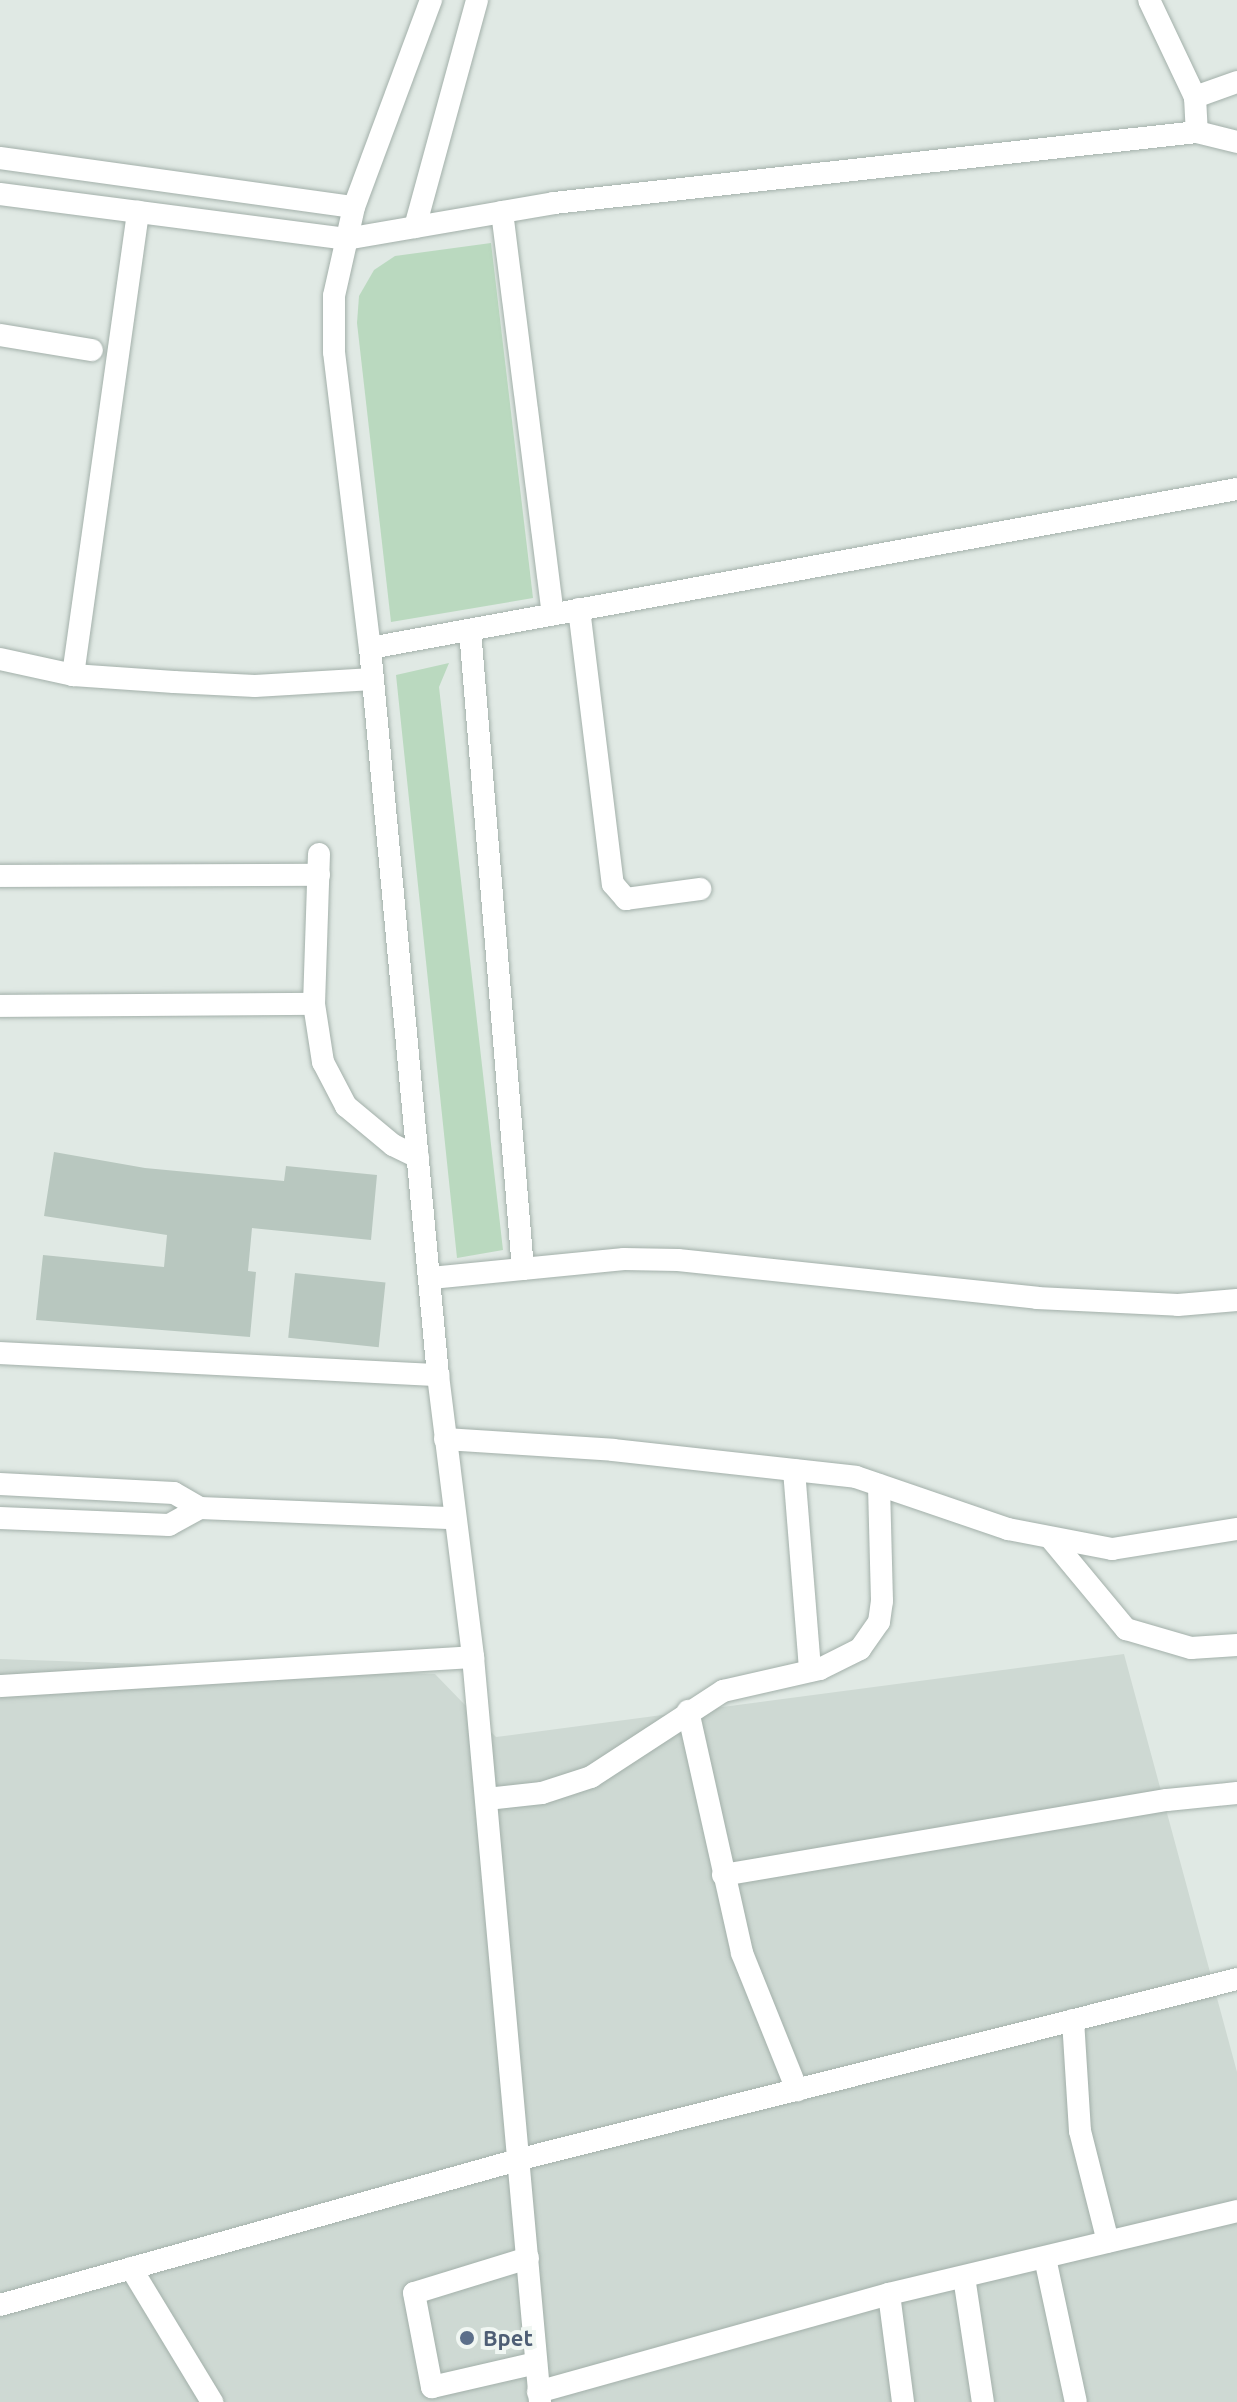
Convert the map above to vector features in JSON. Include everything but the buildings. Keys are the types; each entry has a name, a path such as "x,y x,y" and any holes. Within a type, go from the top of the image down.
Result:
{"street":[{"path":"431,0 354,207 334,296 334,352 370,648 438,1375 473,1657 521,2159 539,2397 889,2294 1237,2211"},
{"path":"415,227 477,0"},
{"path":"1149,0 1195,97 1197,132"},
{"path":"1195,97 1237,82"},
{"path":"0,194 346,239 502,212 1197,132 1237,142"},
{"path":"0,158 354,207"},
{"path":"73,675 138,212"},
{"path":"502,212 553,614"},
{"path":"0,335 92,350"},
{"path":"370,648 1237,489"},
{"path":"579,609 613,884 626,899 700,889"},
{"path":"470,630 523,1269"},
{"path":"0,659 73,675 255,686 373,679"},
{"path":"0,876 319,864 314,1004 323,1062 346,1106 393,1145 418,1157"},
{"path":"0,1006 314,1004"},
{"path":"431,1278 624,1259 678,1260 1037,1298 1178,1305 1237,1300"},
{"path":"0,1353 438,1375"},
{"path":"445,1439 613,1450 794,1470 879,1485 1052,1540 1112,1549 1237,1529"},
{"path":"794,1470 810,1670"},
{"path":"0,1484 174,1493 200,1508 454,1518"},
{"path":"487,1799 542,1793 591,1777 723,1691 810,1670 860,1649 879,1622 879,1485"},
{"path":"0,1518 169,1525 200,1508"},
{"path":"1052,1540 1126,1629 1191,1648 1237,1645"},
{"path":"0,1686 473,1657"},
{"path":"688,1711 723,1875 754,1991 797,2090"},
{"path":"723,1875 1167,1800 1237,1793"},
{"path":"0,2305 521,2159 1237,1979"},
{"path":"1073,2020 1080,2131 1108,2242"},
{"path":"528,2258 414,2293 432,2387 536,2363"},
{"path":"1045,2258 1076,2402"},
{"path":"131,2268 212,2402"},
{"path":"964,2277 983,2402"},
{"path":"889,2294 903,2402"}],"shaded area":[{"path":"1124,1654 1237,2072 1237,2402 0,2402 0,1659 435,1674 496,1737"}],"green space":[{"path":"491,243 533,598 391,622 357,323 359,296 374,270 395,256"},
{"path":"449,663 439,687 503,1250 457,1258 396,675"}],"place":[{"name":"Bpet","path":"467,2338"}]}
